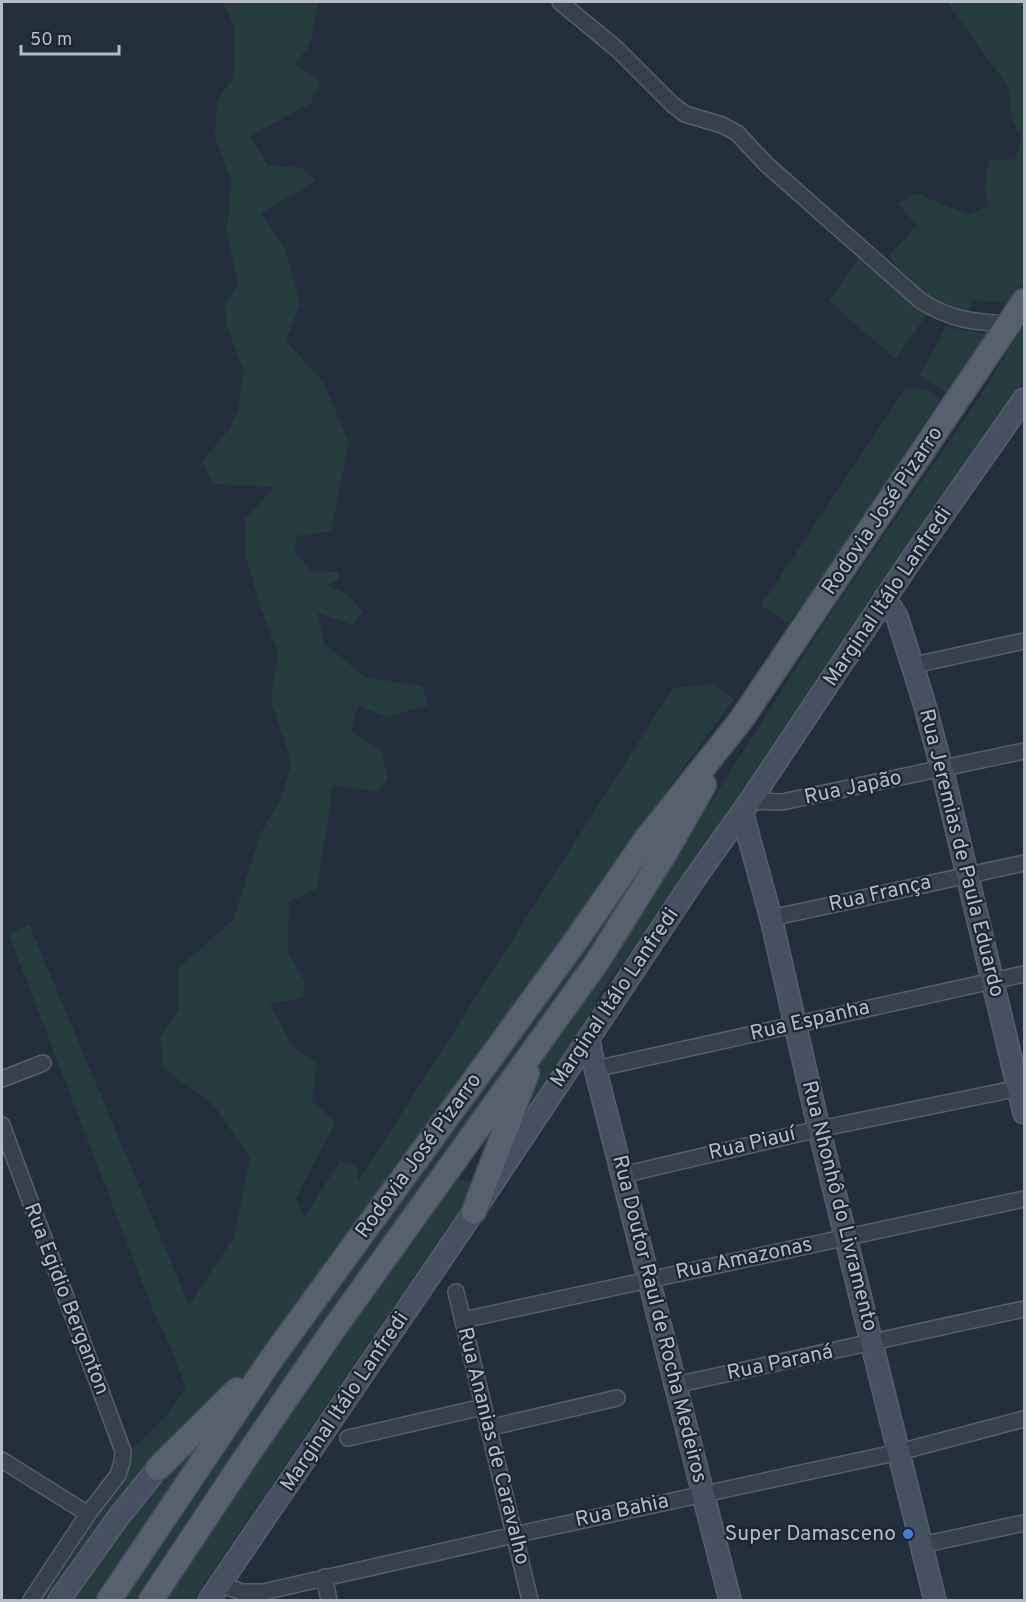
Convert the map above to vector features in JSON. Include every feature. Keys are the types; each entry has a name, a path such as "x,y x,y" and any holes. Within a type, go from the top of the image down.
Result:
{"main road":[{"name":"Rodovia José Pizarro","path":"150,1600 320,1349 597,962 665,853 741,720 1024,301"},
{"name":"Rodovia José Pizarro","path":"109,1600 272,1358 577,939 647,838 741,720"},
{"path":"474,1211 541,1039"},
{"path":"158,1468 272,1358"}],"street":[{"path":"560,2 617,49 685,114 722,125 738,133 766,164 921,301 939,313 953,318 971,322 1008,324"},
{"name":"Marginal Itálo Lanfredi","path":"215,1592 474,1211 693,881 885,598 1024,399"},
{"name":"Rua Jeremias de Paula Eduardo","path":"885,598 897,617 914,665 1022,1088 1024,1113"},
{"path":"914,665 1024,641"},
{"name":"Rua Japão","path":"746,806 782,802 1024,751"},
{"name":"Rua Nhonhô do Livramento","path":"746,806 819,1129 935,1600"},
{"name":"Rua França","path":"771,918 1024,863"},
{"name":"Rua Espanha","path":"595,1069 1024,974"},
{"name":"Rua Doutor Raul de Rocha Medeiros","path":"589,1037 595,1069 730,1600"},
{"path":"2,1079 43,1063"},
{"name":"Rua Piauí","path":"622,1174 819,1129 1022,1088"},
{"name":"Rua Egidio Berganton","path":"2,1125 123,1451 118,1474 88,1514"},
{"name":"Rua Amazonas","path":"463,1320 1024,1198"},
{"name":"Rua Ananias de Caravalho","path":"456,1292 530,1600"},
{"name":"Rua Paraná","path":"675,1385 1024,1309"},
{"path":"488,1428 617,1398"},
{"path":"348,1438 483,1407"},
{"name":"Rua Bahia","path":"215,1592 263,1592 899,1452 1024,1419"},
{"path":"2,1460 88,1514 31,1600"},
{"path":"59,1600 120,1515 158,1468"},
{"path":"921,1545 1024,1523"},
{"path":"324,1577 329,1600"}],"green space":[{"path":"222,2 318,2 310,45 295,64 320,81 311,103 250,136 268,165 302,168 316,181 261,213 285,248 300,304 286,341 324,383 349,443 331,531 296,536 295,552 311,571 339,572 338,580 325,585 346,593 363,612 353,625 318,613 324,643 364,677 422,686 428,705 388,717 358,706 351,732 381,750 388,779 378,792 333,785 317,888 289,902 288,953 305,982 303,998 270,1004 292,1046 317,1064 312,1101 335,1123 296,1198 304,1217 340,1161 356,1166 358,1182 673,688 713,684 734,699 643,823 530,990 270,1352 233,1388 53,1600 35,1600 119,1478 130,1466 130,1450 161,1422 186,1388 172,1350 152,1308 9,935 29,924 189,1305 234,1237 250,1158 213,1104 164,1069 160,1037 179,1009 178,969 233,920 261,833 280,801 292,763 271,701 278,653 260,606 246,557 245,519 275,487 213,484 202,461 230,428 238,411 244,372 228,330 224,304 238,284 227,231 231,180 215,137 217,101 234,77 234,25"},
{"path":"947,2 1024,2 1024,281 1009,303 972,300 969,315 935,302 888,257 917,225 898,204 915,193 969,215 989,206 985,187 989,160 1016,159 1021,139 1011,115 1009,88"},
{"path":"860,256 927,314 896,359 829,301"},
{"path":"1024,323 1024,381 752,781 600,994 584,1028 501,1152 516,1113 549,1047 676,857 831,613 984,391"},
{"path":"946,327 988,334 949,394 920,375"},
{"path":"906,388 927,389 940,399 846,543 789,623 761,606"},
{"path":"685,803 588,957 137,1600 121,1600 250,1409"},
{"path":"458,1179 471,1181 460,1209 193,1600 161,1600 312,1377 444,1194"},
{"path":"199,1446 183,1474 97,1600 70,1600 127,1518 179,1458"}],"place":[{"name":"Super Damasceno","path":"908,1534"}]}
